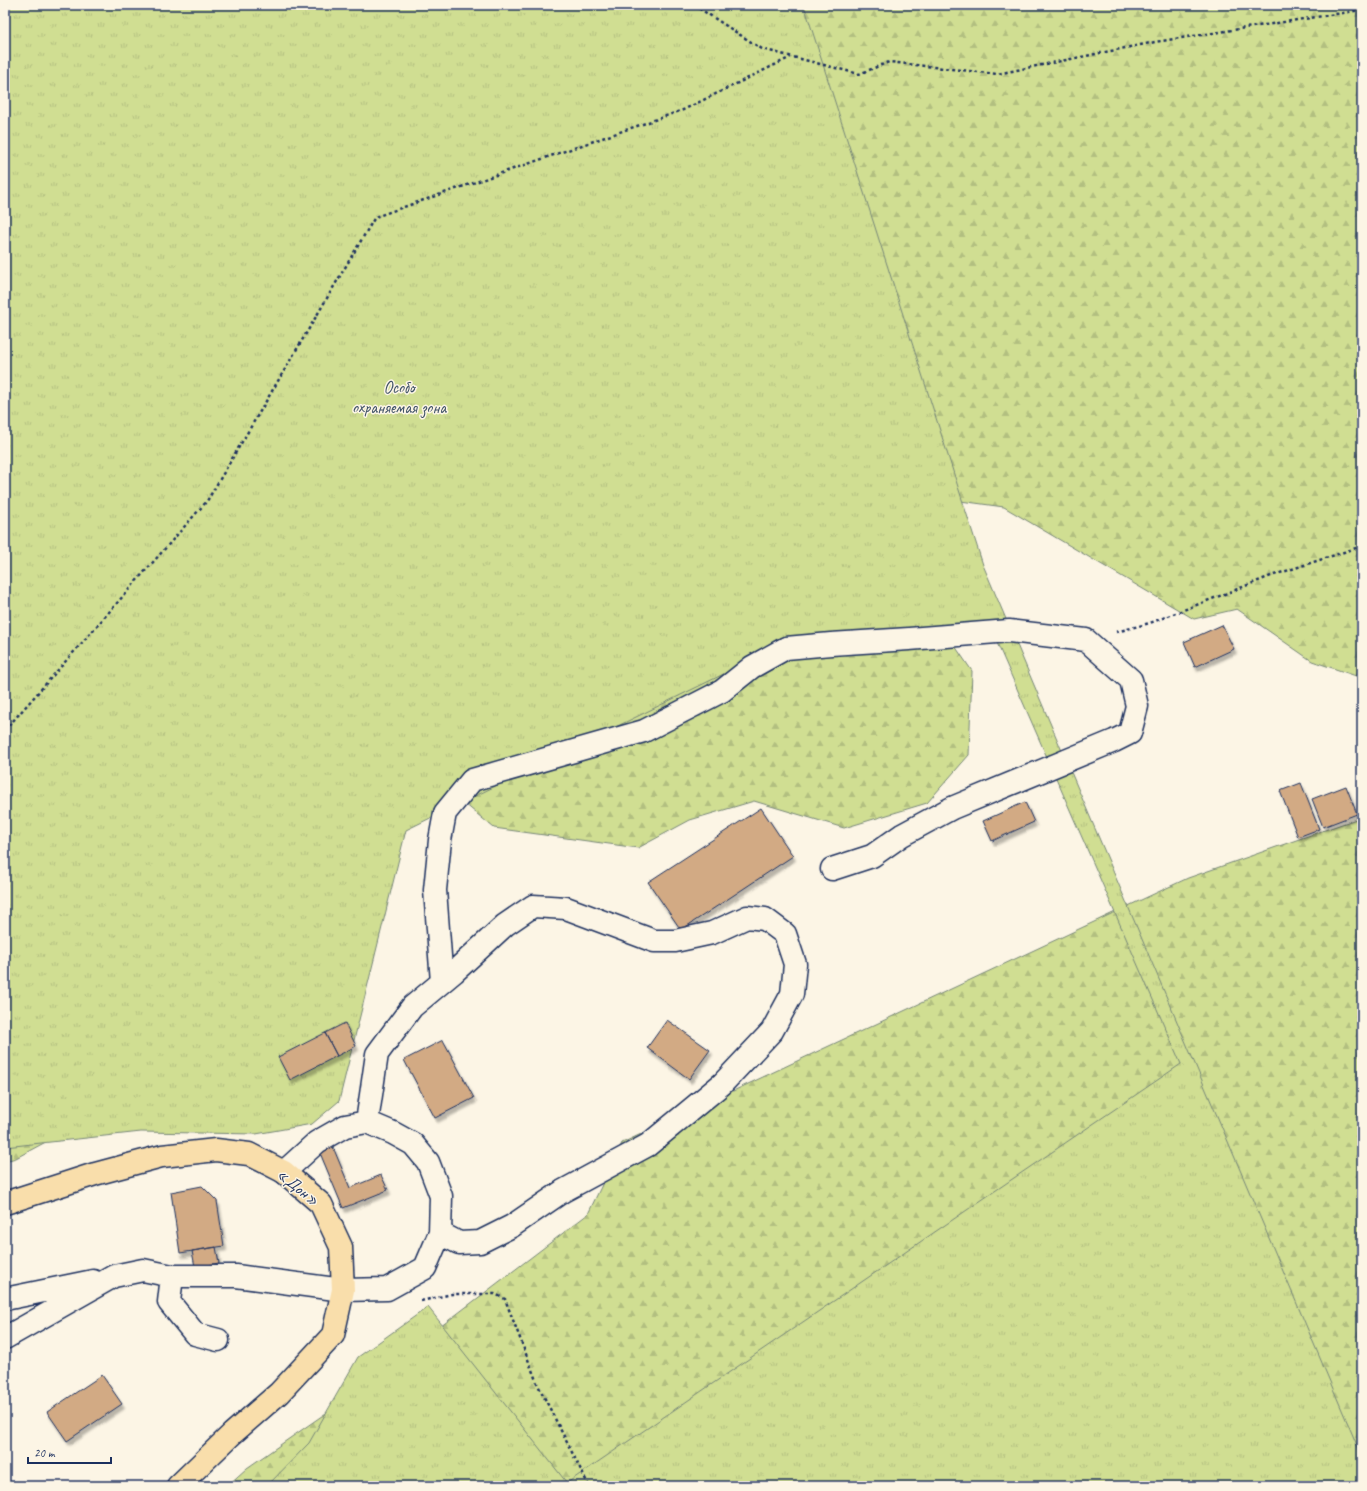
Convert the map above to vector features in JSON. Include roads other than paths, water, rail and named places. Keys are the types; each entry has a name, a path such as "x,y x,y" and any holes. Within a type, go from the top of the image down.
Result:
{"highway":[{"name":"«Дон»","path":"5,1203 95,1174 162,1156 216,1150 249,1154 284,1172 321,1204 341,1248 343,1290 333,1336 280,1394 232,1434 178,1486"}],"street":[{"path":"442,982 435,890 440,840 445,813 472,780 644,732 722,691 752,667 786,648 1009,631 1086,640 1131,680 1137,706 1130,733 952,808 902,835 872,856 832,869"},
{"path":"367,1122 377,1054 412,1007 505,925 533,906 566,908 654,941 675,941 712,933 747,917 765,919 785,934 795,964 792,994 772,1031 722,1084 648,1145 562,1191 512,1226 480,1242 459,1243 440,1233"},
{"path":"5,1299 143,1270 172,1276 236,1276 343,1290 387,1289 425,1268 440,1233 441,1196 428,1162 413,1144 393,1132 367,1122 345,1126 317,1142 284,1172"},
{"path":"5,1338 114,1276"},
{"path":"172,1276 169,1302 195,1334 218,1340"}],"park label":[{"name":"Особо охраняемая зона","path":"399,397"}]}
